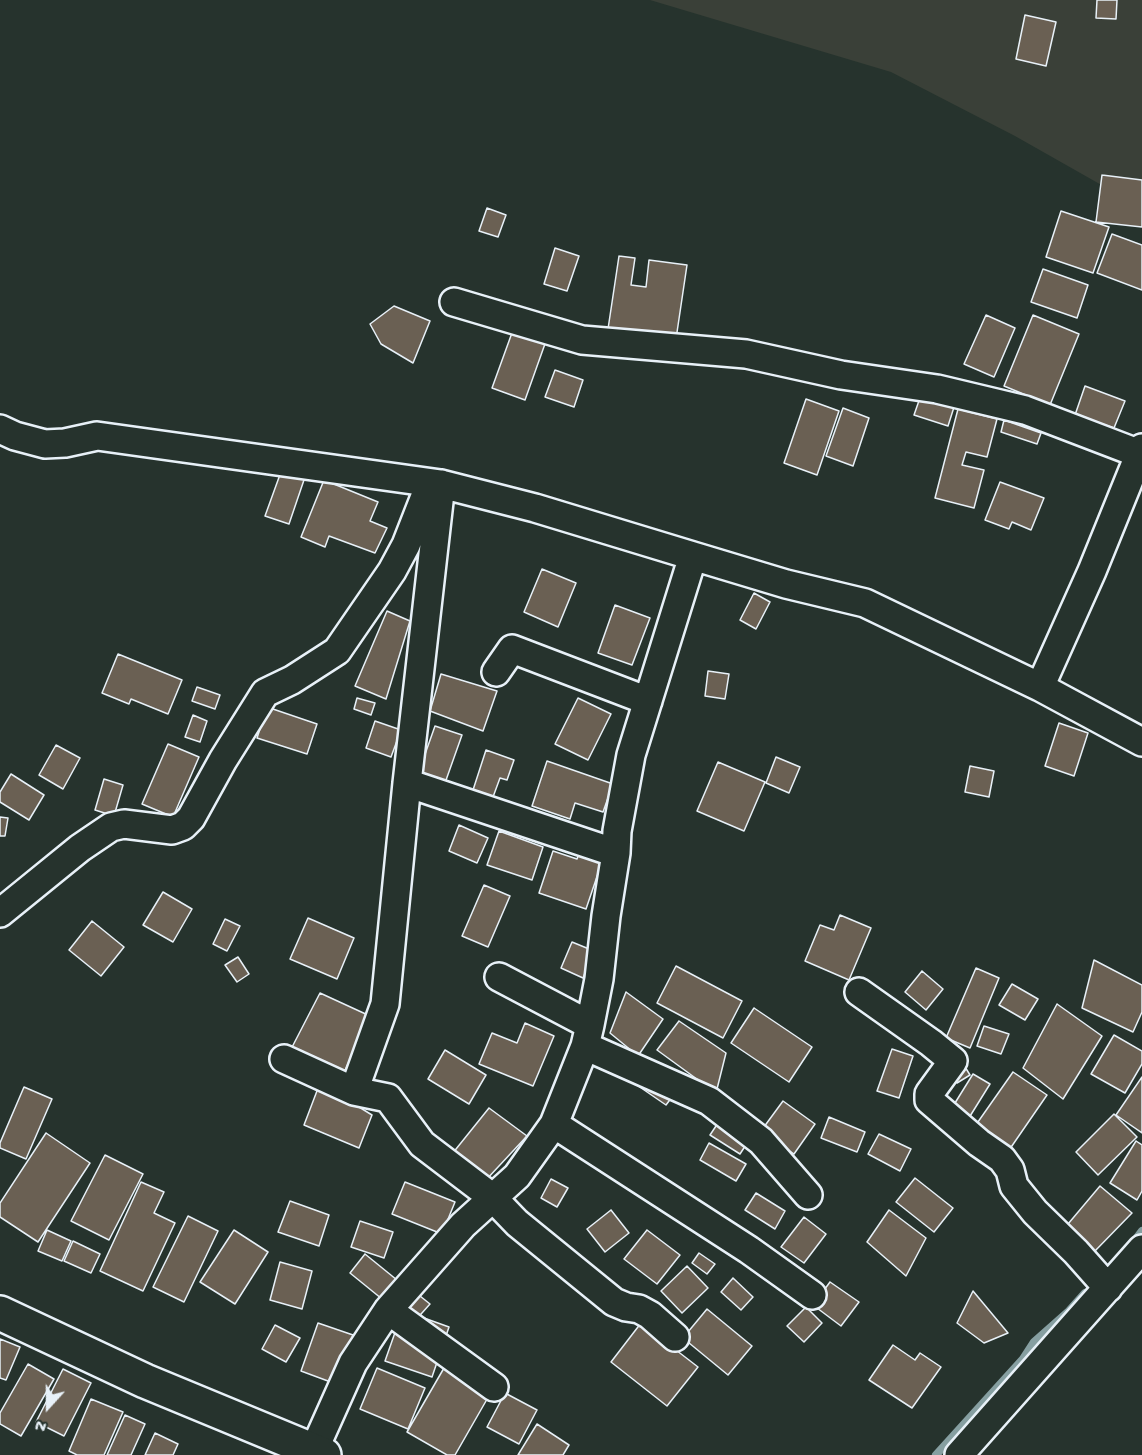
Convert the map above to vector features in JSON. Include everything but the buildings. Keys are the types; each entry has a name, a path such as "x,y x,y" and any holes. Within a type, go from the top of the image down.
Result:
{"main road":[{"path":"0,1313 145,1381 319,1452"}],"street":[{"path":"454,302 582,340 746,354 841,375 937,389 1025,410 1141,451 1092,571 1040,687"},
{"path":"0,429 15,436 45,444 65,443 98,436 441,484 535,508 786,584 865,603 1040,687 1142,742"},
{"path":"354,1091 385,1004 441,484"},
{"path":"0,913 80,848 111,827 124,824 172,830 183,826 191,818 223,760 265,693 292,680 337,651 392,571 406,545 426,494 441,484"},
{"path":"319,1452 353,1363 388,1310 464,1225 517,1176 554,1124 587,1036 599,979 617,831 631,755 693,556"},
{"path":"496,672 512,649 648,701"},
{"path":"407,783 616,853"},
{"path":"499,977 587,1036 708,1101 761,1141 808,1195"},
{"path":"859,992 953,1061 929,1094 929,1100 979,1143 1002,1159 1010,1170 1014,1186 1035,1212 1077,1252 1108,1288"},
{"path":"284,1059 354,1091 388,1098 422,1144 493,1198 517,1223 614,1302 643,1311 675,1338"},
{"path":"554,1124 749,1250 812,1295"},
{"path":"959,1455 1142,1249"},
{"path":"388,1310 494,1388"}],"shaded area":[{"path":"650,0 1142,0 1142,208 1015,136 891,72"}],"waterway":[{"path":"1133,1243 1142,1231"},
{"path":"936,1455 1023,1359 1034,1342 1069,1311 1085,1293"}]}
